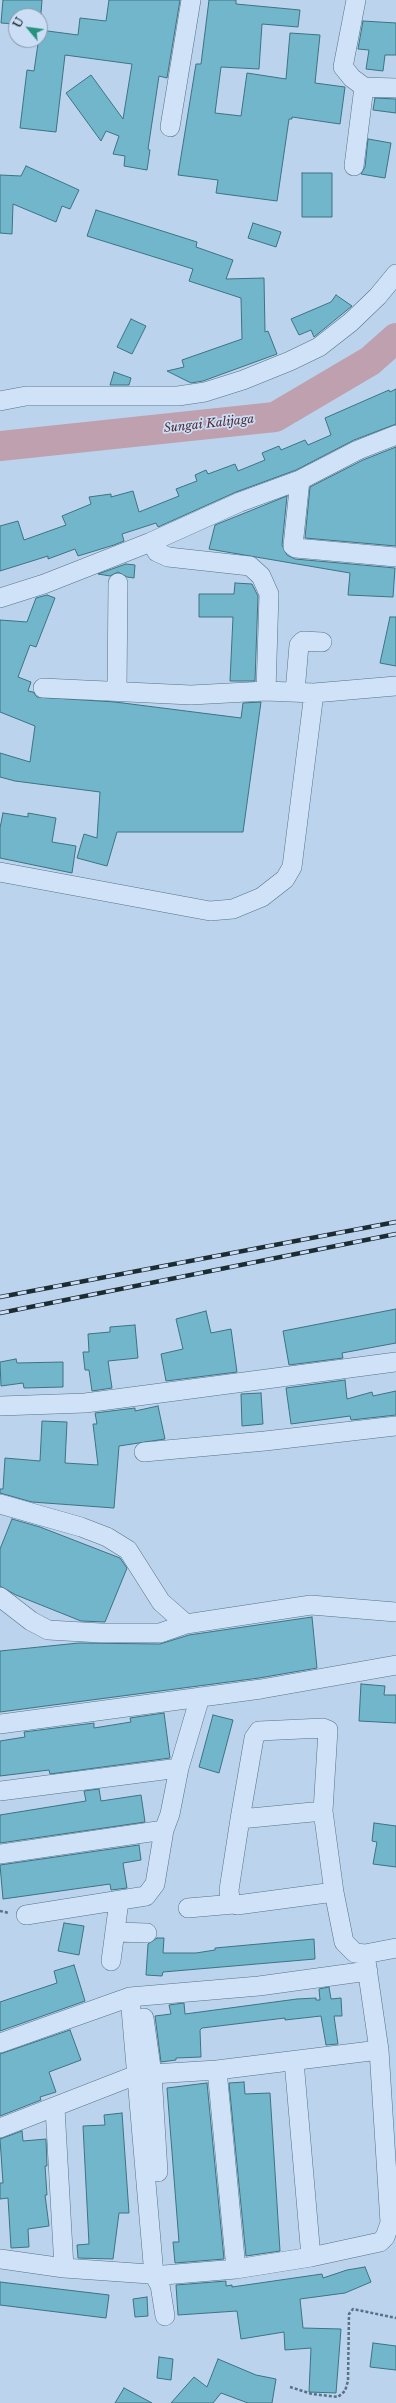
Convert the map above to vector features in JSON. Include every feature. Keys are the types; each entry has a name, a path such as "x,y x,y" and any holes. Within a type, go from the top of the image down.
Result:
{"street":[{"path":"170,127 191,0"},
{"path":"356,0 343,67 352,78 364,87 396,88"},
{"path":"354,166 364,87"},
{"path":"0,401 26,396 178,396 205,392 243,380 290,361 318,347 351,322 378,296 396,274"},
{"path":"0,598 44,584 151,542 240,502 300,480 358,450 396,435"},
{"path":"300,480 293,546 296,548 396,557"},
{"path":"151,542 156,552 168,557 250,566 261,576 269,594 266,691"},
{"path":"117,691 118,584"},
{"path":"295,692 299,645 303,641 322,642"},
{"path":"43,688 191,695 266,691 314,693 396,686"},
{"path":"0,872 210,911 232,909 262,897 285,879 292,867 314,693"},
{"path":"0,1406 85,1403 396,1362"},
{"path":"144,1452 265,1441 396,1426"},
{"path":"0,1504 81,1527 106,1537 128,1550 161,1602 186,1624"},
{"path":"0,1597 32,1621 48,1630 100,1633 160,1633 186,1624 311,1605 396,1612"},
{"path":"0,1724 261,1689 396,1665"},
{"path":"26,1914 146,1896 152,1890 155,1884 164,1830 170,1814 179,1768 200,1696"},
{"path":"0,2259 64,2268 159,2278 236,2269 311,2257 375,2244 386,2237 389,2230 379,2050 367,1963 344,1942 334,1892 323,1811 329,1735 326,1728 259,1731 254,1738 229,1890 230,1900 234,1904"},
{"path":"0,1791 179,1768"},
{"path":"240,1819 323,1811"},
{"path":"0,1854 164,1830"},
{"path":"188,1908 334,1892"},
{"path":"111,1962 119,1901"},
{"path":"116,1932 147,1933"},
{"path":"0,2043 135,1996 259,1986 367,1963 396,1948"},
{"path":"135,1996 144,2075 159,2278 165,2316"},
{"path":"0,2128 144,2075 216,2070 379,2050"},
{"path":"294,2060 311,2257"},
{"path":"216,2070 236,2269"},
{"path":"54,2108 64,2268"}],"path":[{"path":"290,2387 312,2394 338,2397 345,2391 348,2381 349,2314 353,2308 396,2318"}],"building":[{"path":"3,0 42,0 41,8 8,8 8,23 1,23"},
{"path":"109,0 180,0 167,78 159,76 148,149 150,150 147,170 124,166 125,156 113,154 119,136 106,131 101,141 66,93 91,75 123,119 132,64 65,55 56,132 20,128 27,70 34,71 37,48 48,48 48,31 78,35 80,18 106,21"},
{"path":"209,0 236,0 236,4 300,10 298,27 262,24 259,69 221,67 215,113 241,116 247,73 286,79 290,33 320,35 315,83 345,87 340,124 292,117 292,119 289,119 277,201 216,193 218,180 178,175 196,64 201,64"},
{"path":"363,21 396,23 396,55 385,55 383,71 366,69 369,50 358,49"},
{"path":"375,98 396,99 396,113 373,110"},
{"path":"368,139 391,143 385,178 361,174 365,167"},
{"path":"26,166 79,190 70,209 62,206 56,222 13,204 12,234 0,233 0,175 21,176"},
{"path":"302,173 332,173 332,217 302,217"},
{"path":"96,210 197,242 196,247 233,260 226,279 264,278 265,332 268,331 277,354 203,381 191,383 167,371 184,367 182,360 242,339 241,298 189,281 193,269 87,236"},
{"path":"253,223 281,232 276,247 248,238"},
{"path":"336,295 352,306 314,337 311,330 299,335 291,319 331,302"},
{"path":"131,319 146,326 132,354 117,347"},
{"path":"114,372 131,378 129,385 110,385"},
{"path":"396,389 396,424 354,440 296,470 236,492 158,527 156,523 122,534 124,541 114,545 78,556 75,549 48,559 48,556 0,571 0,526 18,521 24,540 66,525 62,516 91,504 89,497 111,494 111,497 133,491 139,512 179,496 176,489 197,481 195,475 206,470 208,474 235,464 238,471 265,460 262,453 279,446 281,450 305,440 308,445 331,435 325,418 389,390 390,392"},
{"path":"396,447 396,546 305,538 310,487 363,460"},
{"path":"287,496 282,545 287,555 295,559 395,568 393,597 348,595 350,573 209,549 215,525"},
{"path":"126,564 135,565 134,578 127,577 118,572 110,576 98,574"},
{"path":"235,583 252,584 258,596 255,681 230,681 233,617 199,617 199,594 234,594"},
{"path":"47,595 55,598 36,647 30,645 18,677 31,682 28,691 33,692 37,697 115,702 241,718 243,703 261,702 243,832 117,832 107,866 77,858 84,834 97,838 100,792 15,781 0,777 0,753 30,762 35,726 0,712 0,620 27,622 36,598"},
{"path":"390,617 396,617 396,666 380,663"},
{"path":"3,813 28,817 28,813 56,818 52,842 76,846 72,873 0,858 0,828"},
{"path":"396,1309 396,1343 342,1353 343,1358 289,1365 283,1331"},
{"path":"206,1311 211,1333 231,1329 237,1372 166,1381 161,1354 183,1349 176,1319"},
{"path":"135,1325 138,1358 108,1361 112,1388 92,1391 89,1370 85,1370 83,1352 89,1352 88,1334 110,1332 110,1327"},
{"path":"16,1359 17,1363 63,1362 63,1387 24,1388 23,1383 1,1386 0,1362"},
{"path":"345,1380 347,1399 372,1392 373,1396 396,1391 396,1415 351,1420 350,1416 291,1424 286,1388"},
{"path":"261,1393 263,1424 242,1426 241,1394"},
{"path":"158,1406 165,1439 119,1446 114,1508 32,1502 0,1493 0,1489 3,1489 5,1458 40,1461 42,1421 67,1422 65,1463 98,1465 93,1424 97,1424 95,1413 135,1408 135,1411"},
{"path":"12,1519 40,1527 120,1558 127,1568 105,1622 81,1621 16,1595 0,1586 0,1549"},
{"path":"312,1617 317,1668 259,1678 0,1712 0,1651 79,1643 160,1644 189,1635"},
{"path":"361,1684 385,1686 384,1695 396,1695 396,1723 359,1721"},
{"path":"164,1713 170,1758 50,1774 49,1770 0,1776 0,1741 25,1737 24,1732 94,1723 94,1728 131,1722 130,1718"},
{"path":"213,1715 233,1720 219,1773 199,1767"},
{"path":"99,1789 101,1801 141,1795 145,1822 0,1843 0,1815 86,1801 84,1791"},
{"path":"374,1823 396,1826 396,1867 373,1864 377,1842 372,1841"},
{"path":"139,1845 141,1860 123,1863 127,1888 111,1890 110,1884 3,1899 0,1865"},
{"path":"64,1923 84,1926 79,1955 58,1951"},
{"path":"157,1938 164,1938 163,1953 196,1953 215,1950 215,1948 314,1939 315,1959 163,1972 162,1976 146,1975 148,1944"},
{"path":"74,1965 85,2001 0,2031 0,2002 57,1983 54,1971"},
{"path":"329,1987 331,1999 341,1998 342,2016 334,2016 338,2044 326,2045 321,2016 285,2020 285,2018 202,2028 200,2030 201,2057 176,2058 176,2060 161,2062 155,2016 171,2014 169,2005 184,2003 185,2014 297,1999 316,1998 316,2000 320,2000 319,1989"},
{"path":"70,2030 81,2060 49,2072 56,2092 40,2097 41,2100 0,2116 0,2054"},
{"path":"244,2082 245,2094 270,2093 280,2251 246,2256 229,2083"},
{"path":"207,2083 224,2259 175,2263 173,2242 179,2242 167,2088"},
{"path":"122,2113 129,2213 119,2213 113,2259 78,2258 77,2245 89,2244 83,2126 105,2125 104,2115"},
{"path":"22,2131 23,2141 46,2139 47,2166 45,2166 47,2195 45,2195 49,2226 28,2229 29,2247 11,2248 8,2198 0,2199 0,2183 3,2183 0,2139"},
{"path":"365,2267 371,2282 345,2293 300,2299 303,2328 341,2329 336,2393 309,2392 311,2348 285,2350 284,2332 241,2339 237,2311 178,2315 176,2285 226,2281 226,2286 232,2285 232,2287 322,2274 323,2278 347,2270"},
{"path":"0,2282 109,2295 106,2318 0,2305"},
{"path":"147,2297 148,2316 135,2317 133,2299"},
{"path":"373,2343 396,2346 396,2370 370,2367"},
{"path":"159,2357 173,2359 171,2380 157,2378"},
{"path":"218,2359 256,2375 276,2379 272,2403 248,2403 221,2393 213,2403 171,2403 194,2377 207,2387"},
{"path":"124,2388 152,2403 115,2403"}],"waterway":[{"name":"Sungai Kalijaga","path":"0,446 275,417 370,361 396,338"}],"railway":[{"path":"0,1297 396,1222"},
{"path":"0,1313 396,1234"}]}
